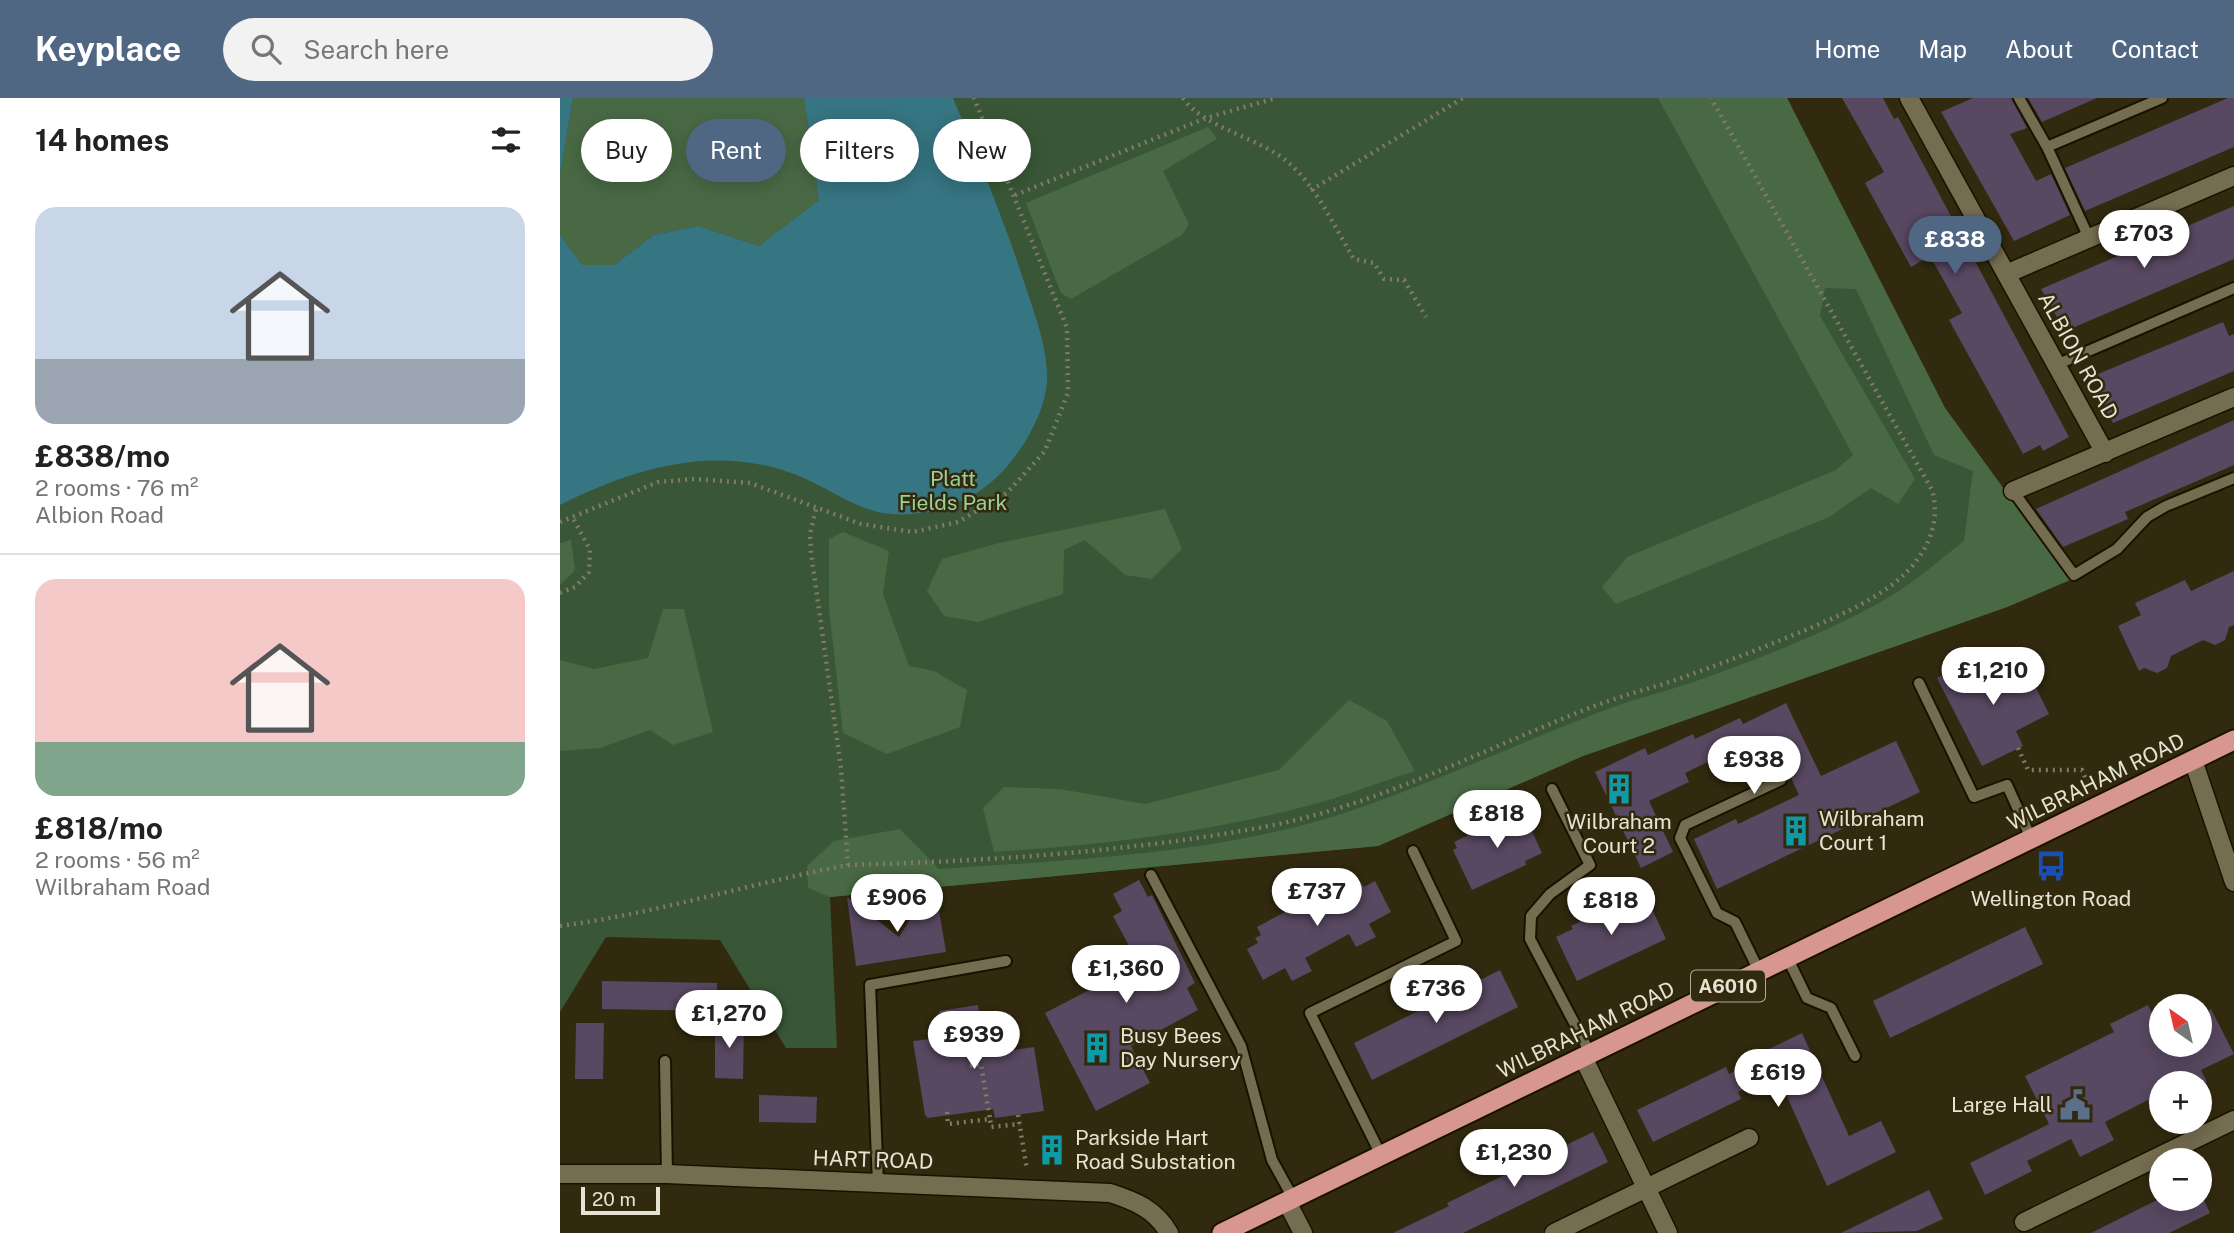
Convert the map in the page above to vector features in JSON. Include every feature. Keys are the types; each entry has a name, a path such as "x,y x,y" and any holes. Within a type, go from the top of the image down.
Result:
{"highway":[{"name":"WILBRAHAM ROAD","path":"1222,1233 2234,740"}],"street":[{"name":"ALBION ROAD","path":"1909,98 2105,453"},
{"path":"2006,274 2234,176"},
{"path":"2013,491 2234,397"},
{"path":"2193,760 2234,882"},
{"path":"1586,1055 1668,1233"},
{"path":"2024,1222 2234,1120"},
{"path":"1554,1233 1749,1138"},
{"name":"HART ROAD","path":"560,1174 667,1174 1026,1188 1120,1196 1139,1202 1161,1220 1169,1233"},
{"path":"1290,1200 1303,1233"}],"lane":[{"path":"2018,98 2047,147 2090,238"},
{"path":"2047,147 2162,98"},
{"path":"2056,365 2234,288"},
{"path":"2013,491 2074,575 2117,549 2147,517 2166,506 2234,478"},
{"path":"1919,683 1974,797 2007,785 2031,838"},
{"path":"1759,971 1735,922 1717,913 1680,838 1685,825 1782,780"},
{"path":"1552,789 1590,865 1550,894 1531,916 1530,939 1586,1055"},
{"path":"1381,1155 1310,1013 1456,941 1413,851"},
{"path":"1151,875 1241,1046 1272,1160 1290,1200"},
{"path":"1787,957 1807,998 1831,1008 1855,1056"},
{"path":"878,1184 870,985 1006,961"},
{"path":"665,1062 667,1174"}],"path":[{"path":"560,522 658,482 694,479 750,482 862,524 913,533 958,522 1007,493 1045,451 1068,393 1067,328 1016,195 974,98"},
{"path":"1183,98 1206,118 1253,140 1290,164 1311,190 1354,259 1374,263 1384,279 1405,281 1426,317"},
{"path":"1016,195 1206,118 1276,98"},
{"path":"1311,190 1463,98"},
{"path":"560,926 690,902 780,878 848,865 1043,858 1157,844 1272,825 1319,813 1427,775 1595,706 1683,677 1786,638 1851,610 1890,586 1921,554 1934,530 1937,509 1932,490 1711,98"},
{"path":"817,505 810,534 811,552 841,768 848,865"},
{"path":"560,593 575,587 589,572 590,550 573,518"},
{"path":"2018,748 2028,770 2082,770 2099,805"},
{"path":"970,1066 981,1064 987,1085 991,1127 1020,1124"},
{"path":"947,1112 947,1125 990,1119"},
{"path":"1018,1115 1027,1161 1026,1188"}],"green space":[{"name":"Platt Fields Park","path":"560,98 1787,98 1945,408 2070,580 2007,607 1583,756 1378,846 830,897 837,1048 786,1048 720,940 606,937 560,1012"},
{"path":"573,98 804,98 807,119 800,119 800,182 816,182 819,200 759,246 698,226 654,235 614,265 582,265 560,235 560,174"},
{"path":"1658,98 1787,98 1945,408 2070,580 2007,607 1583,756 1378,846 830,897 808,888 807,866 834,841 900,829 939,869 1088,859 1188,848 1287,829 1335,816 1402,792 1612,707 1699,680 1802,640 1853,617 1899,591 1964,541 1973,471 1934,455 1856,289 1825,288 1820,316 1915,479 1898,504 1871,488 1829,517 1616,604 1602,587 1627,557 1836,470 1853,455"},
{"path":"1208,127 1217,139 1163,171 1189,224 1182,235 1071,299 1061,293 1026,203"},
{"path":"1165,509 1182,549 1152,579 1125,575 1085,540 1064,550 1063,594 978,622 944,616 927,591 942,559 999,543"},
{"path":"843,532 889,551 883,594 909,666 934,671 967,690 960,727 887,754 843,733 829,608 829,539"},
{"path":"571,540 575,570 560,585 560,543"},
{"path":"663,609 684,609 713,732 673,745 650,730 600,748 560,751 560,660 594,669 648,658"},
{"path":"1349,700 1387,721 1415,771 1321,802 1230,824 1073,846 994,852 983,808 1004,787 1060,789 1145,804 1279,770"}],"water":[{"path":"560,98 573,98 560,174"},
{"path":"804,98 953,98 962,119 933,119 933,182 988,182 1043,342 1047,373 1044,401 1025,443 998,476 976,493 949,506 921,513 892,514 867,509 799,476 768,466 738,461 707,461 647,470 588,491 560,505 560,235 582,265 614,265 654,235 698,226 759,246 819,200 816,182 919,182 919,119 807,119"}],"building":[{"path":"1842,98 1883,98 1894,119 1898,117 2069,437 2043,451 2040,445 2023,454 1949,320 1962,313 1930,256 1911,267 1865,183 1884,172"},
{"path":"1973,98 2011,98 2027,128 2010,134 2036,181 2051,174 2070,215 2014,241 1941,112"},
{"path":"2028,98 2097,98 2042,122"},
{"path":"2228,98 2234,98 2234,147 2085,211 2065,168"},
{"path":"2234,206 2234,259 2070,329 2063,315 2057,317 2041,289"},
{"path":"2223,322 2229,336 2234,334 2234,371 2113,423 2096,393 2105,390 2098,374"},
{"path":"2234,420 2234,465 2125,512 2128,519 2063,547 2036,509"},
{"path":"2234,571 2234,625 2229,627 2225,640 2215,645 2203,640 2171,656 2167,668 2157,673 2144,668 2139,671 2118,626 2141,615 2135,603 2185,580 2191,591"},
{"path":"2021,658 2049,714 2016,731 2023,746 1982,766 1937,678 1972,660 1981,678"},
{"path":"1786,703 1821,776 1896,741 1920,792 1717,889 1694,839 1736,819 1738,824 1799,795 1772,737 1751,747 1749,742 1685,773 1689,782 1649,801 1673,852 1641,868 1595,772 1645,748 1648,755 1693,734 1695,739 1740,718 1743,724"},
{"path":"1522,810 1542,853 1525,861 1526,865 1472,890 1453,850 1457,848 1454,842"},
{"path":"1351,877 1355,885 1361,882 1364,887 1375,881 1391,912 1369,924 1376,937 1356,947 1349,934 1305,958 1312,971 1292,981 1285,968 1263,980 1247,949 1258,943 1255,938 1261,935 1257,927"},
{"path":"1139,880 1148,897 1152,895 1195,983 1187,988 1198,1010 1131,1046 1150,1083 1096,1111 1045,1013 1099,985 1102,991 1142,970 1113,916 1122,911 1113,894"},
{"path":"934,881 946,952 856,966 847,897 899,937"},
{"path":"1644,892 1666,939 1577,981 1556,937 1573,929 1571,926"},
{"path":"2025,927 2043,964 1890,1038 1873,1001"},
{"path":"1500,970 1518,1007 1372,1080 1354,1043"},
{"path":"602,981 717,983 717,1011 602,1009"},
{"path":"978,1005 986,1054 1034,1047 1044,1111 995,1118 993,1109 928,1118 925,1115 913,1041 930,1039 941,1026 939,1011"},
{"path":"2148,1005 2149,1057 2212,1057 2212,1011 2234,1054 2202,1071 2149,1071 2149,1102 2148,1100 2105,1122 2114,1140 2080,1157 2071,1139 2027,1161 2032,1171 1985,1195 1970,1163 2049,1124 2025,1076 2114,1032 2110,1024"},
{"path":"715,1022 744,1022 743,1079 715,1078"},
{"path":"576,1023 604,1023 603,1079 575,1079"},
{"path":"1802,1033 1849,1136 1881,1121 1896,1152 1827,1186 1777,1074 1738,1092 1741,1099 1653,1142 1637,1110 1726,1067 1729,1074 1771,1054 1769,1049"},
{"path":"759,1095 817,1097 816,1123 759,1122"},
{"path":"1593,1132 1608,1162 1463,1233 1393,1233 1449,1206 1447,1203"},
{"path":"1929,1190 1943,1219 1917,1231 1841,1233"},
{"path":"2149,1204 2149,1211 2210,1213 2169,1233 2091,1233"}],"place":[{"name":"Wilbraham Court 2","path":"1619,789"},
{"name":"Wilbraham Court 1","path":"1796,831"},
{"name":"Wellington Road","path":"2051,866"},
{"name":"Busy Bees Day Nursery","path":"1097,1048"},
{"name":"Large Hall","path":"2075,1105"},
{"name":"Parkside Hart Road Substation","path":"1052,1150"}]}
